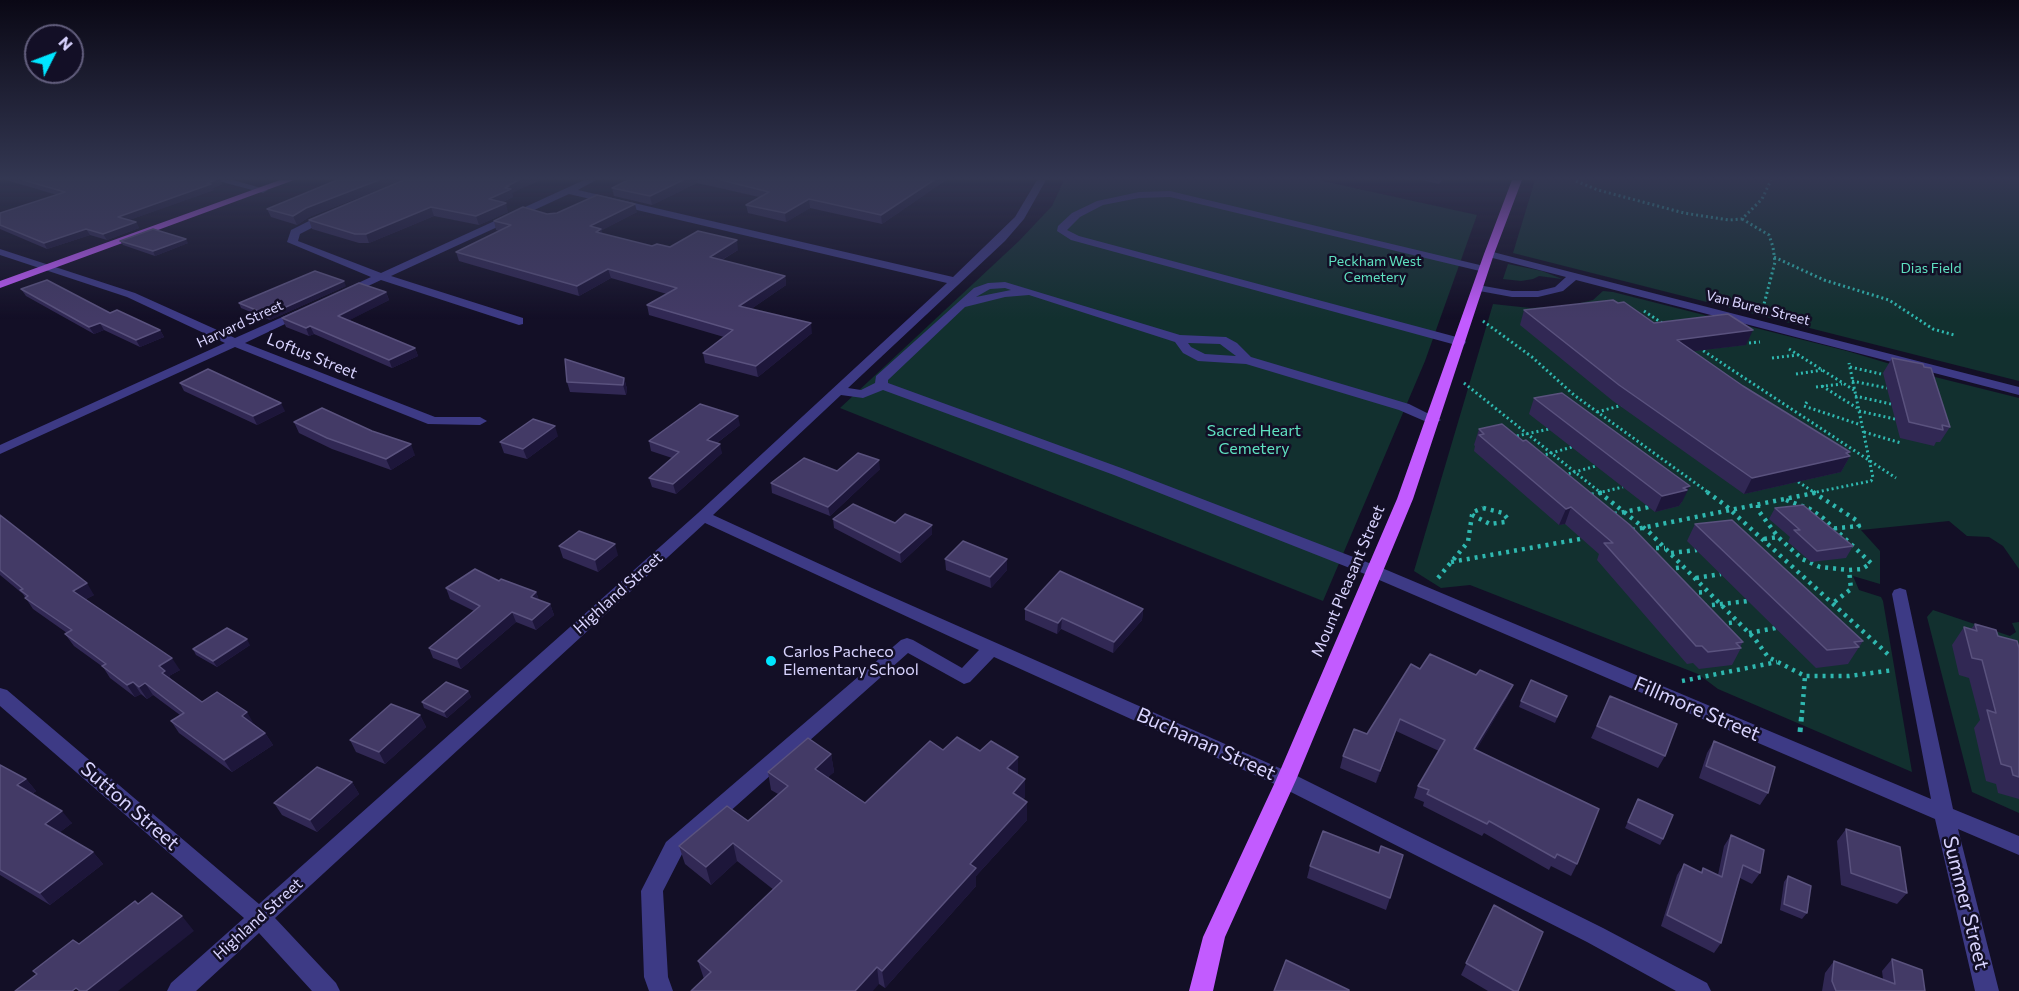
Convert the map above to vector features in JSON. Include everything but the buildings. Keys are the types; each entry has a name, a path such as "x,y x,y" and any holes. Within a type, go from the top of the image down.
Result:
{"main road":[{"path":"0,285 163,226"},
{"name":"Mount Pleasant Street","path":"1201,991 1214,937 1286,780 1376,572 1434,420 1499,226"}],"street":[{"path":"304,226 293,234 292,242 382,277 519,321"},
{"path":"333,298 492,226"},
{"path":"718,226 954,282"},
{"name":"Highland Street","path":"179,991 703,516 1012,226"},
{"path":"1064,226 1062,231 1075,238 1460,342"},
{"path":"1305,226 1484,269"},
{"name":"Loftus Street","path":"0,252 130,295 235,343 433,421 480,421"},
{"name":"Van Buren Street","path":"1488,254 2019,391"},
{"path":"1478,288 1512,294 1538,294 1559,289 1566,285 1573,276"},
{"path":"836,390 863,394 882,385 881,379 961,304 1005,294 1030,292 1179,339 1222,340 1233,346 1247,360"},
{"name":"Harvard Street","path":"0,450 313,307"},
{"path":"1179,339 1187,350 1202,358 1247,360 1404,408 1434,420"},
{"name":"Fillmore Street","path":"882,385 1119,472 1376,572 2019,846"},
{"name":"Buchanan Street","path":"703,516 1286,780 1595,935 1699,991"},
{"name":"Summer Street","path":"1900,594 1944,815 1988,991"},
{"path":"661,991 656,977 652,891 674,848 907,644 964,677 992,648"},
{"name":"Sutton Street","path":"0,695 260,918 328,991"}],"path":[{"path":"1754,226 1769,235 1774,257 1761,324"},
{"path":"1774,257 1824,280 1889,300 1933,329 1954,336"},
{"path":"1640,309 1669,328"},
{"path":"1449,374 1489,401 1645,528 1738,622 1768,657 1805,676 1840,676 1894,670 1893,660 1882,647 1732,511 1597,412 1532,357 1470,311"},
{"path":"1783,345 1855,393 1891,404"},
{"path":"1622,532 1871,481 1873,478 1846,346"},
{"path":"1698,347 1896,478"},
{"path":"1772,358 1798,355"},
{"path":"1850,367 1884,375"},
{"path":"1796,374 1823,370"},
{"path":"1739,382 1747,380"},
{"path":"1852,381 1887,388"},
{"path":"1816,387 1843,384"},
{"path":"1822,387 1858,410 1895,419"},
{"path":"1807,402 1804,405 1861,425"},
{"path":"1597,412 1625,404"},
{"path":"1507,438 1549,429"},
{"path":"1863,432 1901,443"},
{"path":"1535,458 1572,447"},
{"path":"1557,476 1596,466"},
{"path":"1800,474 1789,476 1856,520 1859,526 1822,529"},
{"path":"1582,497 1623,487"},
{"path":"1758,505 1758,510 1778,537 1802,558 1814,565 1849,570 1862,569 1871,563 1835,528 1810,509 1784,500"},
{"path":"1605,516 1649,507"},
{"path":"1430,595 1438,579 1468,542 1472,515 1478,509 1493,509 1503,513 1507,518 1505,522 1490,524 1472,515"},
{"path":"1451,562 1591,537"},
{"path":"1764,539 1778,537"},
{"path":"1640,548 1665,548"},
{"path":"1670,553 1697,550"},
{"path":"1661,570 1685,567"},
{"path":"1833,603 1851,589 1849,570"},
{"path":"1695,578 1721,574"},
{"path":"1684,594 1708,592"},
{"path":"1694,607 1748,601"},
{"path":"1714,625 1738,622"},
{"path":"1748,633 1776,628"},
{"path":"1646,688 1778,662"},
{"path":"1798,752 1805,676"}],"green space":[{"name":"Sacred Heart Cemetery","path":"1033,226 1473,226 1425,361 1323,601 840,408"},
{"name":"Dias Field","path":"1521,226 2019,226 2019,381 1513,253"},
{"path":"1508,264 1542,271 1562,279 1539,276 1521,281 1503,279"},
{"path":"1603,291 1847,351 1927,375 2019,398 2019,569 2003,546 1989,537 1967,536 1949,521 1861,530 1880,551 1880,584 1853,576 1859,590 1881,597 1883,601 1912,772 1718,689 1698,674 1470,585 1441,588 1414,571 1493,304 1530,308 1568,306 1593,300"},
{"path":"1933,610 2010,636 2016,632 2012,623 2019,622 2019,813 1972,792 1927,617"}],"place":[{"name":"Carlos Pacheco Elementary School","path":"771,661"}],"park label":[{"name":"Peckham West Cemetery","path":"1375,270"}]}
